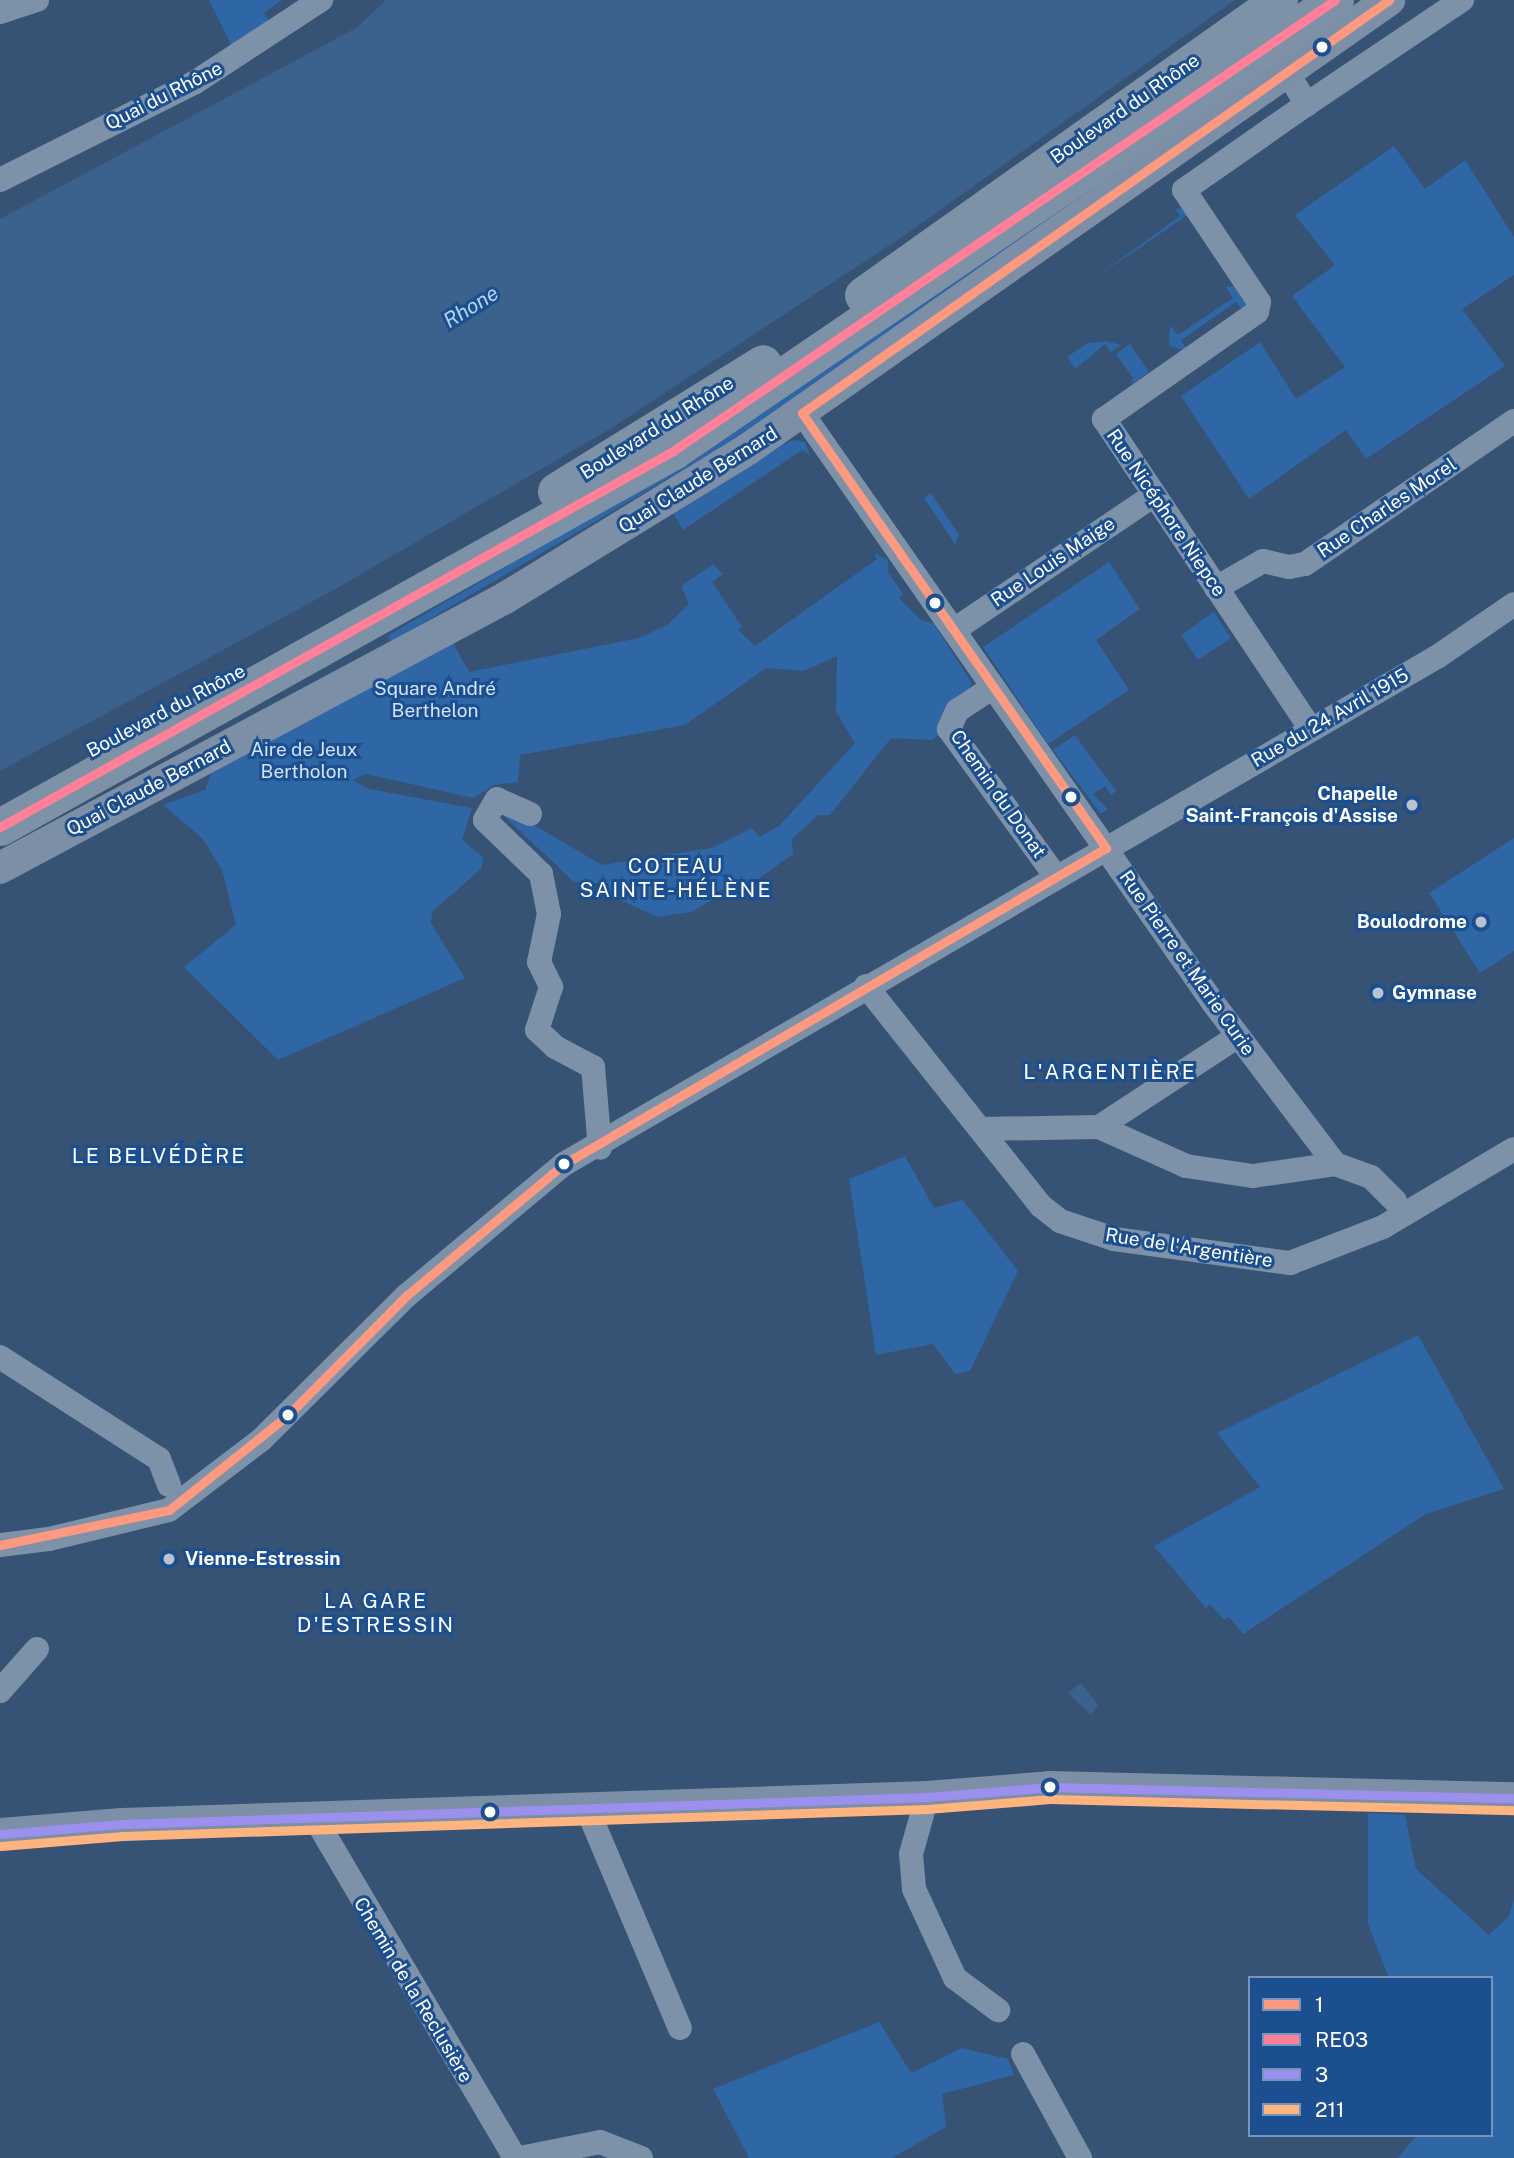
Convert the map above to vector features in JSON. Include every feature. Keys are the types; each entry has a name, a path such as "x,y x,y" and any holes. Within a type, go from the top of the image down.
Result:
{"highway":[{"name":"Boulevard du Rhône","path":"0,801 462,549 808,335 1279,0"},
{"name":"Boulevard du Rhône","path":"0,828 673,451 1335,0"}],"main road":[{"name":"Quai Claude Bernard","path":"0,868 505,598 802,414 1288,74 1389,0"},
{"path":"0,1834 122,1824 316,1820 586,1806 927,1797 1116,1785 1514,1798"}],"street":[{"path":"0,12 37,0"},
{"name":"Quai du Rhône","path":"0,180 194,83 321,0"},
{"name":"Rue Nicéphore Niepce","path":"1310,729 1104,419 1260,307 1184,190 1462,0"},
{"path":"1288,74 1307,104"},
{"name":"Rue Pierre et Marie Curie","path":"802,414 1238,1036 1335,1164"},
{"name":"Rue Charles Morel","path":"1216,588 1263,561 1289,567 1305,564 1514,421"},
{"name":"Rue Louis Maige","path":"954,630 1153,496"},
{"name":"Rue du 24 Avril 1915","path":"7,1546 147,1517 188,1498 261,1440 407,1296 536,1184 866,986 1451,649 1514,604"},
{"name":"Chemin du Donat","path":"993,687 957,711 949,729 1056,877"},
{"path":"530,814 497,799 485,820 495,834 527,855 541,874 549,914 539,962 551,987 537,1030 555,1047 593,1066 600,1148"},
{"name":"Rue de l'Argentière","path":"866,986 1041,1206 1059,1221 1114,1238 1277,1264 1383,1227 1514,1149"},
{"path":"1099,1127 1238,1036"},
{"path":"982,1129 1099,1127 1186,1166 1253,1176 1335,1164 1371,1177 1395,1200"},
{"path":"0,1357 159,1458 169,1485"},
{"path":"0,1690 37,1649"},
{"path":"927,1797 911,1854 914,1889 955,1978 998,2010"},
{"path":"586,1806 680,2028"},
{"name":"Chemin de la Reclusière","path":"316,1820 515,2158"},
{"path":"1023,2054 1080,2158"},
{"path":"520,2158 600,2142 641,2158"}],"green space":[{"path":"209,0 281,0 264,13 270,22 233,49"},
{"path":"1291,50 737,438 391,642 387,636 597,514 848,354"},
{"path":"1394,146 1425,189 1465,160 1514,237 1514,275 1462,309 1505,366 1366,459 1346,430 1249,499 1181,396 1260,342 1296,399 1345,367 1292,296 1335,265 1295,215"},
{"path":"1181,208 1189,214 1092,280 1180,216 1175,209"},
{"path":"1234,286 1248,303 1244,312 1236,302 1181,340 1188,351 1169,346 1170,325 1178,335 1233,298 1226,287"},
{"path":"1106,341 1121,345 1111,352 1105,344 1075,369 1067,357 1088,343"},
{"path":"1130,344 1149,372 1131,385 1133,378 1116,354"},
{"path":"794,440 805,442 810,455 802,450 683,530 672,511 748,460"},
{"path":"931,493 959,535 955,544 924,498"},
{"path":"874,553 888,560 888,572 903,594 899,598 922,621 933,623 972,683 941,733 932,740 891,738 830,815 818,815 792,839 793,854 758,879 715,892 712,900 691,912 658,917 620,900 599,883 574,882 503,815 510,811 602,865 712,848 752,828 760,837 780,825 855,743 836,712 837,656 804,671 766,668 685,725 520,755 518,782 494,785 473,798 366,774 352,780 369,789 472,808 462,840 483,857 482,868 432,912 431,923 465,978 278,1060 184,967 236,925 222,870 203,839 163,805 205,790 212,771 453,643 469,672 639,638 667,625 689,604 681,586 713,564 723,574 712,582 742,627 738,630 755,646 877,559"},
{"path":"1109,562 1140,609 1096,640 1129,690 1048,744 983,647"},
{"path":"1214,612 1231,638 1198,660 1181,635"},
{"path":"1075,735 1116,791 1111,795 1105,786 1093,794 1108,809 1101,814 1053,750"},
{"name":"Boulodrome","path":"1514,838 1514,951 1480,973 1429,893"},
{"path":"905,1156 934,1208 963,1200 1018,1271 970,1371 955,1374 933,1344 876,1355 849,1179"},
{"path":"1418,1335 1504,1489 1426,1514 1243,1634 1229,1617 1224,1620 1210,1604 1206,1608 1154,1546 1260,1487 1217,1433"},
{"path":"1368,1813 1405,1815 1416,1869 1489,1935 1509,1916 1514,1899 1514,2158 1398,2158 1415,2137 1493,2137 1493,1976 1388,1976 1368,1924"},
{"path":"879,2022 911,2073 962,2048 1008,2059 1014,2075 942,2094 946,2127 892,2158 749,2158 713,2089"}],"water":[{"name":"Rhone","path":"386,0 1235,0 905,235 610,429 332,591 0,771 0,219 356,28"},
{"path":"1081,1683 1098,1705 1091,1715 1068,1693"}],"transit line":[{"name":"RE03","path":"0,827 673,451 1335,0"},
{"name":"1","path":"802,413 1389,0"},
{"name":"1","path":"802,413 1106,848"},
{"name":"1","path":"0,1545 169,1510 288,1415 406,1296 564,1164 1106,848"},
{"name":"3","path":"0,1834 122,1824 927,1797 1050,1787 1514,1798"},
{"name":"211","path":"1,1846 123,1836 927,1809 1050,1799 1514,1810"}],"place":[{"name":"Chapelle Saint-François d'Assise","path":"1412,805"},
{"name":"Boulodrome","path":"1481,922"},
{"name":"Gymnase","path":"1378,993"},
{"name":"Vienne-Estressin","path":"169,1559"}],"district":[{"name":"COTEAU SAINTE-HÉLÈNE","path":"676,878"},
{"name":"L'ARGENTIÈRE","path":"1110,1072"},
{"name":"LE BELVÉDÈRE","path":"159,1156"},
{"name":"LA GARE D'ESTRESSIN","path":"376,1613"}],"park label":[{"name":"Square André Berthelon","path":"435,700"},
{"name":"Aire de Jeux Bertholon","path":"304,761"}]}
